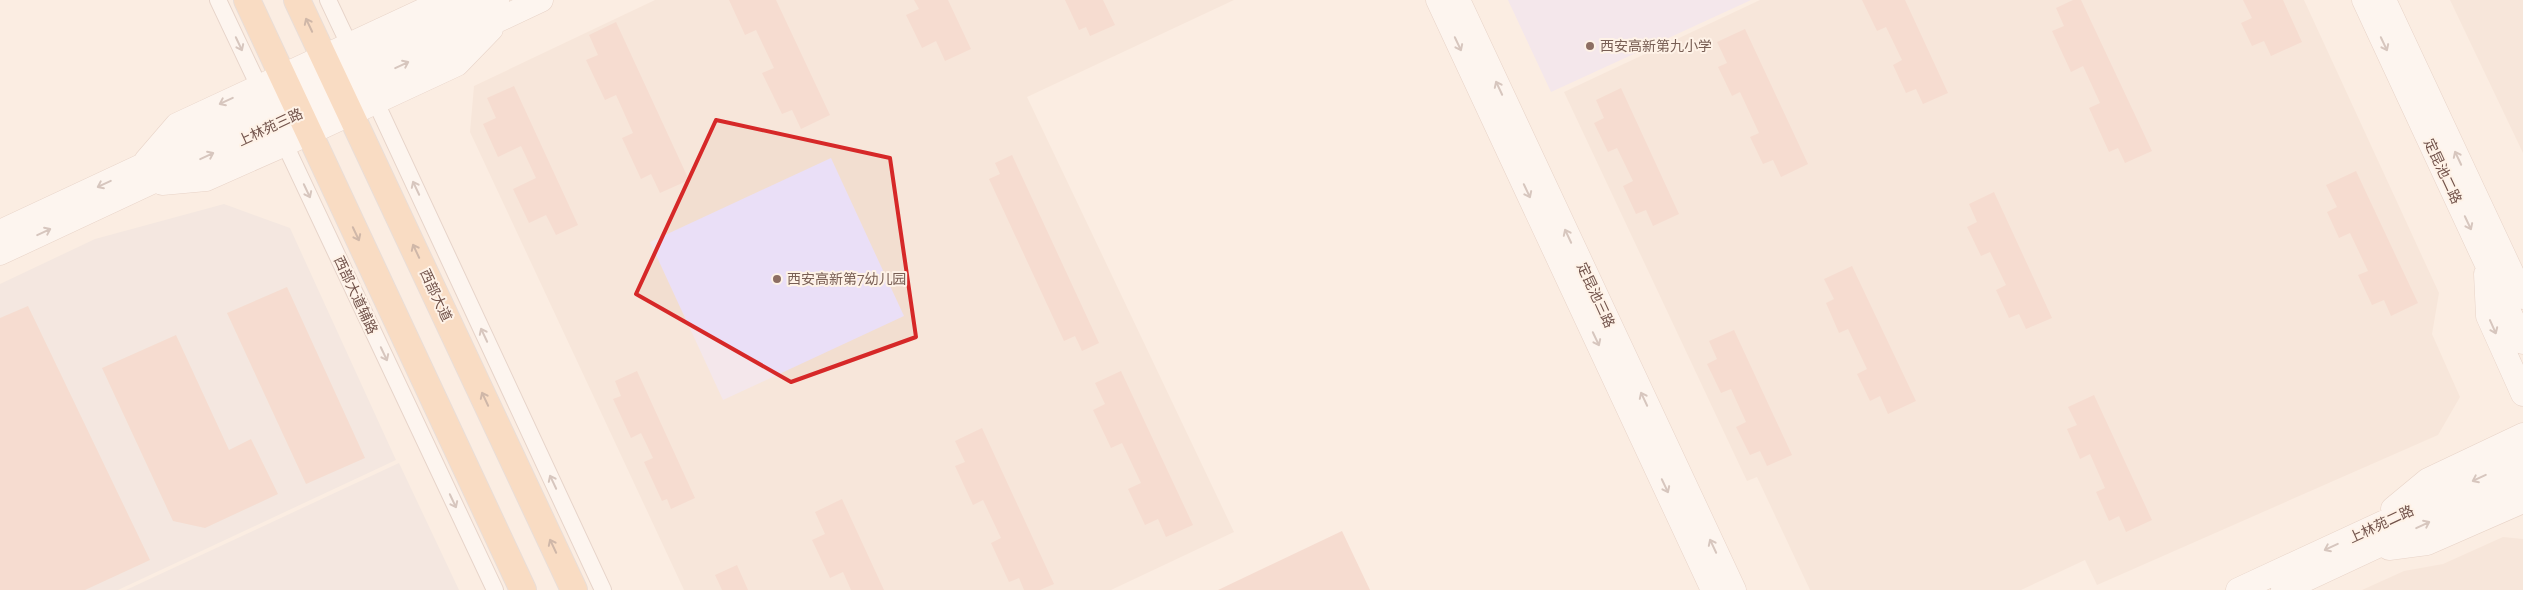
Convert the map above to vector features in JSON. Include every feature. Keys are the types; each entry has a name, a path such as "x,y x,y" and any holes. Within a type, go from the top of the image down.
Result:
{"main road":[{"path":"247,0 523,590"},
{"name":"西部大道","path":"298,0 574,590"}],"street":[{"name":"西部大道辅路","path":"218,0 495,590"},
{"path":"328,0 603,590"},
{"path":"144,175 206,179 272,115 362,73 435,5 481,0"},
{"name":"上林苑三路","path":"0,253 144,175 272,115 500,9 541,0"},
{"name":"定昆池三路","path":"1438,0 1724,583"},
{"name":"定昆池三路","path":"1458,0 1724,583"},
{"name":"定昆池二路","path":"2364,0 2523,342"},
{"name":"定昆池二路","path":"2384,0 2523,297"},
{"path":"362,73 457,64 500,9"},
{"name":"上林苑三路","path":"0,232 144,175"},
{"path":"2490,226 2523,264"},
{"path":"2486,262 2488,316 2523,394"},
{"path":"2368,540 2428,480 2523,435"},
{"name":"上林苑二路","path":"2283,590 2368,540 2523,458"},
{"name":"上林苑二路","path":"2238,590 2523,478"},
{"path":"2368,540 2427,543 2523,501"},
{"path":"1724,583 1742,590"}],"highlighted area":[{"path":"716,120 890,158 916,337 791,382 636,294"}],"shaded area":[{"path":"655,0 1234,0 1027,97 1234,532 1111,590 684,590 470,132 474,86"},
{"name":"西安高新第九小学","path":"1508,0 1751,0 1551,92"},
{"path":"1760,0 2304,0 2439,293 2432,334 2460,397 2438,435 2097,585 2085,560 2021,590 1810,590 1757,477 1747,481 1564,92"},
{"path":"2450,0 2523,0 2523,153"},
{"name":"西安高新第7幼儿园","path":"831,158 904,316 723,400 650,242"},
{"path":"224,204 290,228 396,460 118,590 0,590 0,284 95,239"},
{"path":"399,463 459,590 126,590"},
{"path":"2503,537 2523,539 2523,590 2362,590 2404,571 2443,564"}],"building":[{"path":"729,0 776,0 830,115 801,129 792,110 782,114 762,73 774,68 756,30 745,35"},
{"path":"914,0 948,0 971,49 945,61 936,41 922,48 906,15 919,9"},
{"path":"1065,0 1103,0 1115,25 1090,36 1086,27 1079,30"},
{"path":"1862,0 1905,0 1948,93 1923,104 1916,89 1906,93 1893,65 1902,60 1886,27 1877,31"},
{"path":"2073,0 2081,0 2152,151 2125,163 2118,148 2109,152 2089,108 2100,103 2083,66 2071,72 2052,31 2064,26 2056,8"},
{"path":"2243,0 2283,0 2302,42 2271,56 2264,41 2252,46 2241,23 2252,18"},
{"path":"616,22 689,180 660,193 651,174 641,179 622,138 633,133 616,95 605,100 586,60 598,55 589,35"},
{"path":"1745,29 1808,164 1781,177 1773,160 1763,164 1750,137 1759,133 1740,92 1732,96 1718,67 1727,63 1717,42"},
{"path":"514,86 578,225 556,235 546,215 529,223 513,189 536,178 521,146 498,157 483,124 496,118 487,98"},
{"path":"1621,88 1679,214 1653,226 1646,210 1636,214 1623,186 1633,181 1617,148 1608,152 1594,123 1604,118 1596,100"},
{"path":"1012,155 1099,343 1082,351 1075,336 1064,341 989,179 1000,174 995,163"},
{"path":"2356,171 2418,303 2391,316 2384,300 2372,305 2358,275 2368,271 2350,233 2339,238 2327,212 2337,207 2326,185"},
{"path":"1994,192 2052,318 2026,329 2019,314 2009,318 1996,290 2006,285 1990,252 1981,256 1967,227 1977,222 1969,204"},
{"path":"1852,266 1916,401 1888,414 1880,396 1870,401 1857,374 1867,369 1848,329 1839,333 1826,303 1834,299 1824,279"},
{"path":"287,287 365,458 306,484 227,313"},
{"path":"28,306 150,560 85,590 0,590 0,318"},
{"path":"1734,330 1792,455 1767,466 1760,451 1750,455 1736,427 1746,422 1731,389 1721,393 1707,364 1717,359 1709,341"},
{"path":"176,335 229,450 251,439 278,494 205,528 173,521 102,368"},
{"path":"637,371 695,498 671,509 667,499 662,501 644,462 653,458 641,433 631,438 613,399 621,396 615,381"},
{"path":"1121,371 1193,525 1166,537 1158,519 1145,525 1128,489 1141,483 1122,443 1111,448 1093,410 1105,404 1095,383"},
{"path":"2094,395 2152,520 2126,532 2119,516 2109,521 2096,492 2105,488 2090,454 2080,459 2067,429 2077,425 2068,407"},
{"path":"982,428 1054,584 1040,590 1024,590 1019,578 1009,582 991,543 1001,538 983,500 973,505 955,466 965,462 955,441"},
{"path":"842,499 884,590 851,590 843,572 830,578 812,540 825,534 815,512"},
{"path":"1342,531 1370,590 1218,590"},
{"path":"737,565 748,590 722,590 715,575"}],"place":[{"name":"西安高新第九小学","path":"1590,46"},
{"name":"西安高新第7幼儿园","path":"777,279"}]}
